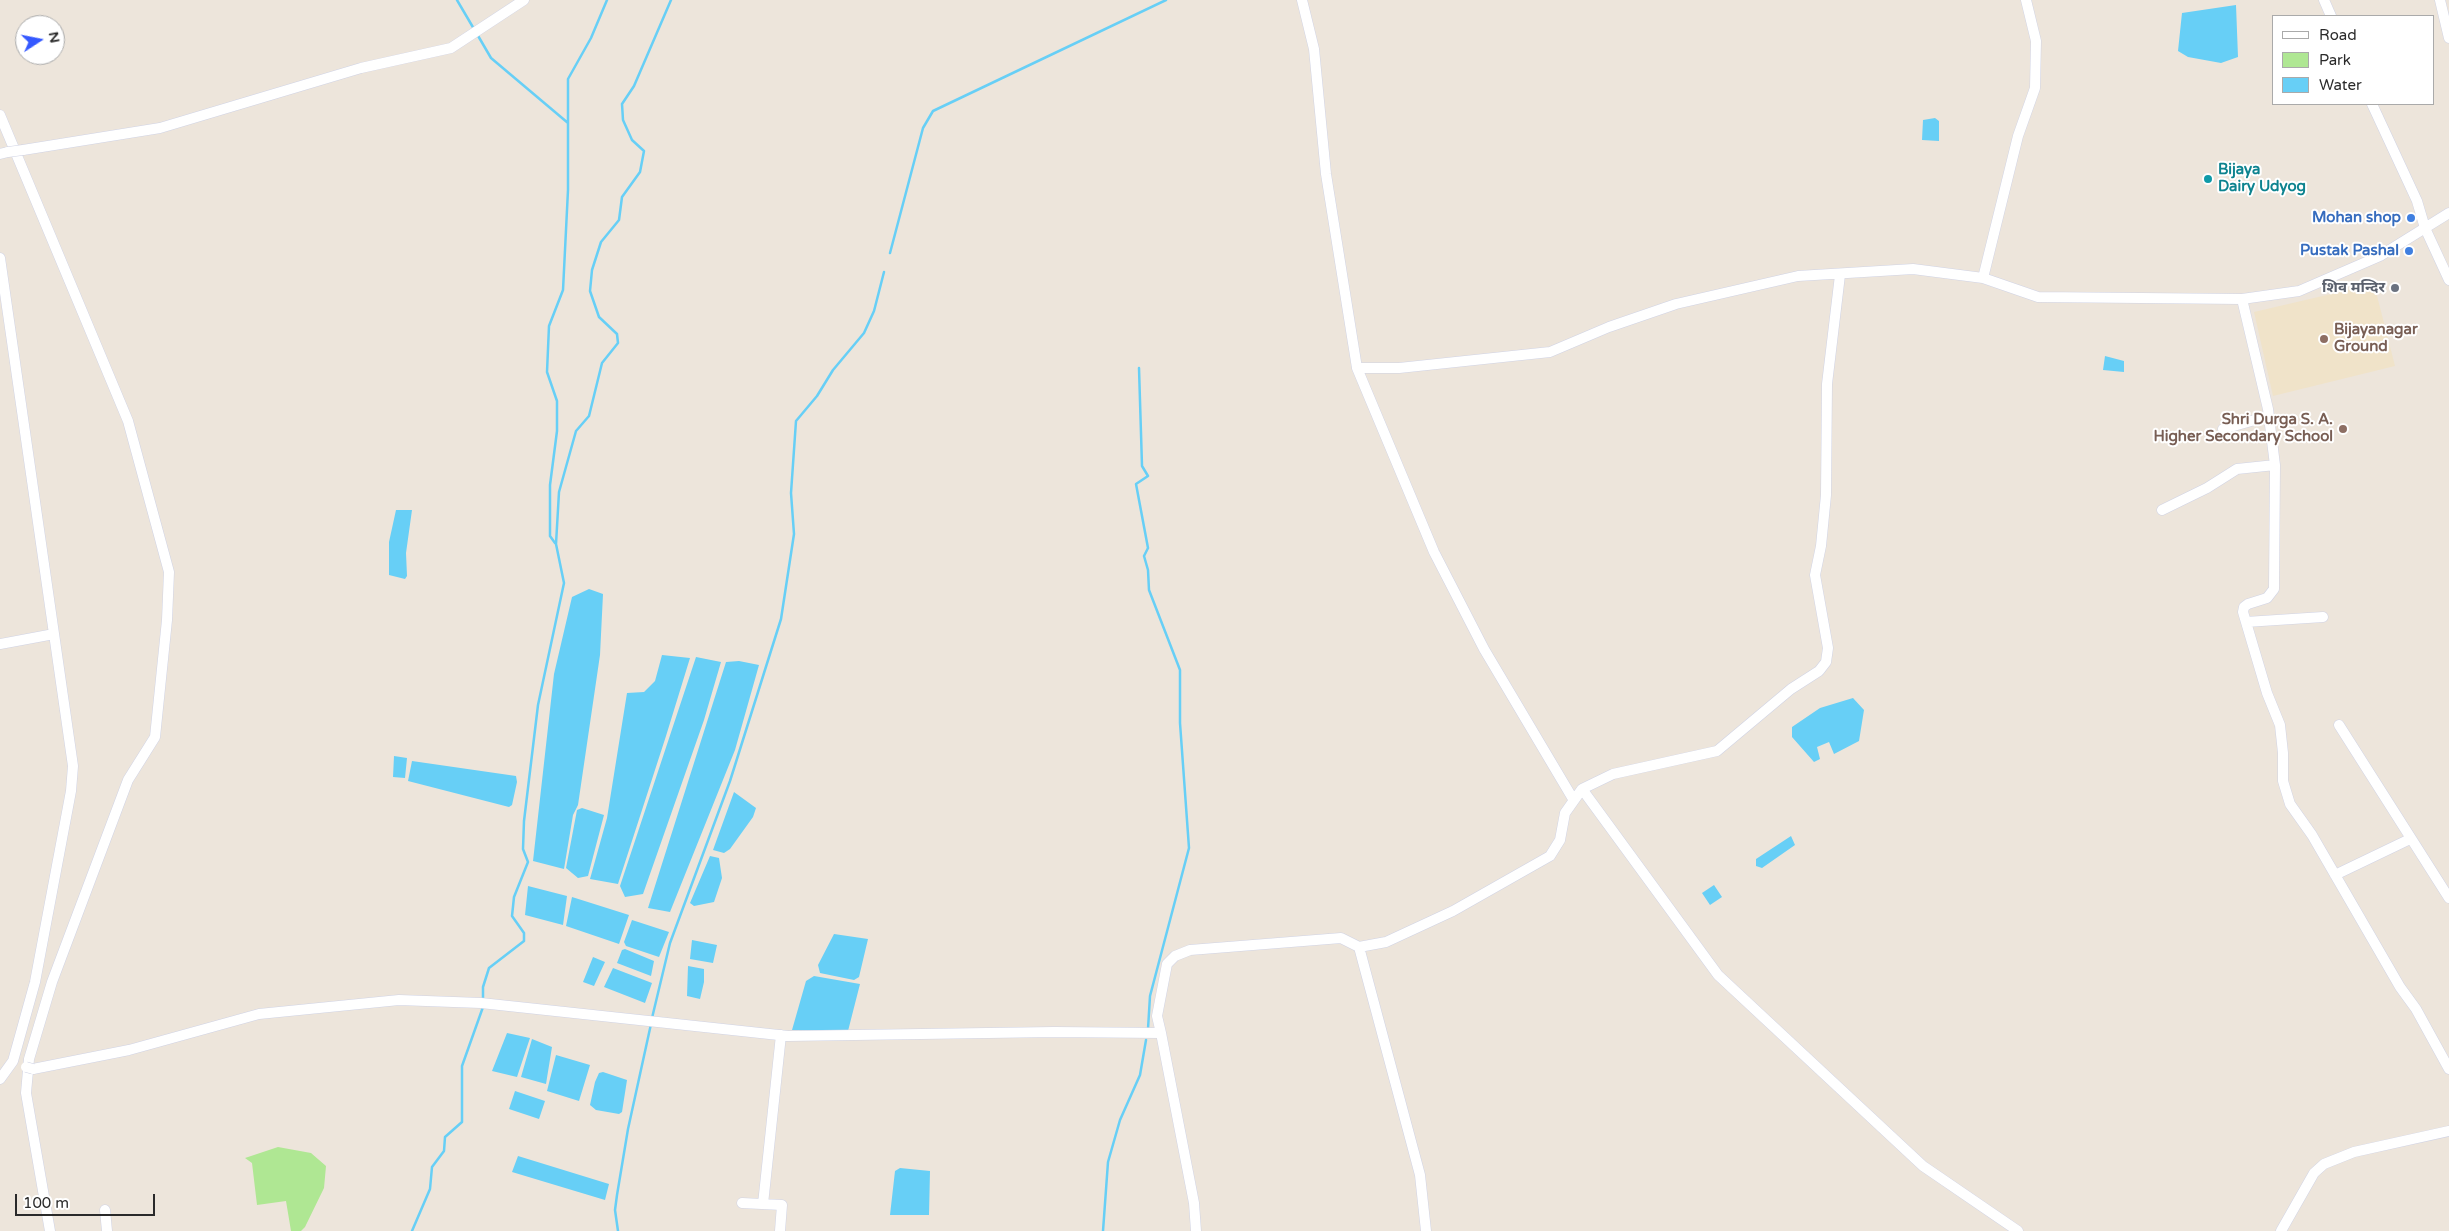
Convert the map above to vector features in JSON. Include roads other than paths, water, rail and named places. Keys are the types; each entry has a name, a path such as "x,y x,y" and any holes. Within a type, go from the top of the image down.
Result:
{"street":[{"path":"4,153 160,128 361,68 451,48 524,0"},
{"path":"1302,0 1314,49 1326,174 1357,368 1434,552 1484,649 1573,799"},
{"path":"1983,278 2018,136 2035,88 2036,41 2026,0"},
{"path":"2324,0 2331,15"},
{"path":"2440,0 2449,38"},
{"path":"2372,105 2417,201 2425,228 2449,280"},
{"path":"0,115 128,421 169,572 167,620 155,737 128,780 52,982 29,1059 26,1093 50,1231"},
{"path":"1357,368 1398,368 1550,352 1609,327 1676,304 1798,276 1840,275 1913,269 1983,278 2038,297 2242,299 2299,291 2380,256 2449,213"},
{"path":"0,258 73,766 35,982 12,1061 0,1079"},
{"path":"1196,1231 1194,1203 1157,1016 1167,964 1175,956 1190,950 1341,938 1359,947 1386,942 1453,911 1550,856 1560,840 1565,813 1573,799 1582,789 1613,774 1717,751 1791,689 1820,672 1826,662 1828,648 1815,575 1821,546 1826,495 1827,384 1840,275"},
{"path":"2242,299 2269,416 2275,465 2274,589 2267,598 2244,607 2246,622 2267,693 2280,725 2283,753 2283,782 2290,804 2312,835 2400,987 2416,1009 2449,1069"},
{"path":"2223,429 2269,416"},
{"path":"2162,510 2207,488 2237,469 2275,465"},
{"path":"2246,622 2324,616"},
{"path":"0,644 54,634"},
{"path":"2339,725 2449,898"},
{"path":"1582,789 1718,975 1923,1166 2018,1231"},
{"path":"2335,874 2410,839"},
{"path":"1359,947 1420,1175 1426,1231"},
{"path":"12,1061 30,1068 129,1050 259,1014 399,1000 485,1004 781,1035 1054,1032 1160,1033"},
{"path":"763,1204 781,1035"},
{"path":"2281,1231 2314,1173 2324,1164 2354,1152 2449,1131"},
{"path":"742,1203 782,1205 780,1231"},
{"path":"105,1210 107,1231"}],"water":[{"path":"2236,5 2238,57 2221,63 2188,57 2178,51 2182,13"},
{"path":"1935,118 1939,121 1939,141 1922,140 1923,120"},
{"path":"2105,356 2124,361 2124,372 2103,370"},
{"path":"396,510 412,510 406,553 407,576 405,579 389,575 389,542"},
{"path":"589,589 603,594 600,655 578,805 573,815 564,869 533,861 554,674 572,597"},
{"path":"662,655 690,658 666,736 618,884 590,879 607,818 627,693 644,692 655,681"},
{"path":"696,657 721,662 704,720 643,894 625,897 620,886"},
{"path":"739,661 759,665 735,750 670,912 648,908 726,662"},
{"path":"1853,698 1864,710 1859,741 1834,754 1829,742 1817,747 1820,759 1814,762 1792,737 1792,727 1820,708"},
{"path":"394,756 407,758 405,778 393,777"},
{"path":"412,761 516,776 517,782 512,805 509,807 408,781"},
{"path":"734,792 756,808 753,817 730,849 724,853 713,850"},
{"path":"582,808 604,815 588,876 578,878 566,868 577,810"},
{"path":"1791,836 1795,845 1762,868 1756,866 1756,859"},
{"path":"710,856 719,858 722,878 714,902 694,906 690,903"},
{"path":"1714,885 1722,897 1710,905 1702,893"},
{"path":"528,886 567,896 563,925 525,915"},
{"path":"572,897 629,915 619,944 566,926"},
{"path":"632,920 669,932 659,957 626,946 624,942"},
{"path":"834,934 868,939 859,977 854,980 820,973 818,965"},
{"path":"692,940 717,945 713,963 690,959"},
{"path":"625,949 654,961 651,976 617,963 622,950"},
{"path":"593,957 605,962 594,986 583,982"},
{"path":"688,966 704,969 704,982 700,999 687,996"},
{"path":"613,968 652,983 645,1003 604,987"},
{"path":"814,976 860,984 848,1031 792,1030 806,981"},
{"path":"507,1033 530,1038 517,1077 492,1071"},
{"path":"532,1039 552,1047 546,1084 521,1077"},
{"path":"556,1055 590,1065 579,1101 547,1091"},
{"path":"603,1072 627,1080 622,1112 619,1114 596,1110 590,1105 595,1082 599,1073"},
{"path":"515,1091 545,1101 539,1119 509,1109"},
{"path":"518,1156 609,1184 605,1200 512,1172"},
{"path":"900,1168 930,1171 929,1215 890,1215 895,1171"}],"waterway":[{"path":"457,0 474,29"},
{"path":"555,543 550,536 550,485 557,431 557,401 547,372 549,326 563,290 568,190 568,79 591,38 607,0"},
{"path":"483,1002 483,987 489,968 524,941 524,933 512,916 514,897 528,862 523,849 524,821 538,705 564,583 556,544 559,492 576,431 589,416 602,363 618,343 617,334 599,317 590,291 592,270 601,242 619,220 622,197 640,172 644,151 632,140 623,120 622,104 634,86 671,0"},
{"path":"890,253 923,128 933,111 1166,0"},
{"path":"477,34 491,58 568,123"},
{"path":"652,1018 670,943 730,781 781,619 794,534 791,493 796,421 817,396 833,370 864,333 874,311 884,272"},
{"path":"1139,368 1142,466 1148,476 1136,484 1148,548 1144,556 1148,570 1149,590 1180,670 1180,723 1189,848 1150,996 1148,1029"},
{"path":"412,1231 430,1189 432,1167 444,1151 445,1137 462,1122 462,1066 483,1007"},
{"path":"618,1231 615,1210 617,1195 628,1129 651,1024"},
{"path":"1103,1231 1108,1162 1120,1120 1140,1075 1146,1040"}],"place":[{"name":"Bijaya Dairy Udyog","path":"2208,179"},
{"name":"Mohan shop","path":"2411,218"},
{"name":"Pustak Pashal","path":"2409,251"},
{"name":"शिव मन्दिर","path":"2395,288"},
{"name":"Bijayanagar Ground","path":"2324,339"},
{"name":"Shri Durga S. A. Higher Secondary School","path":"2343,429"}]}
